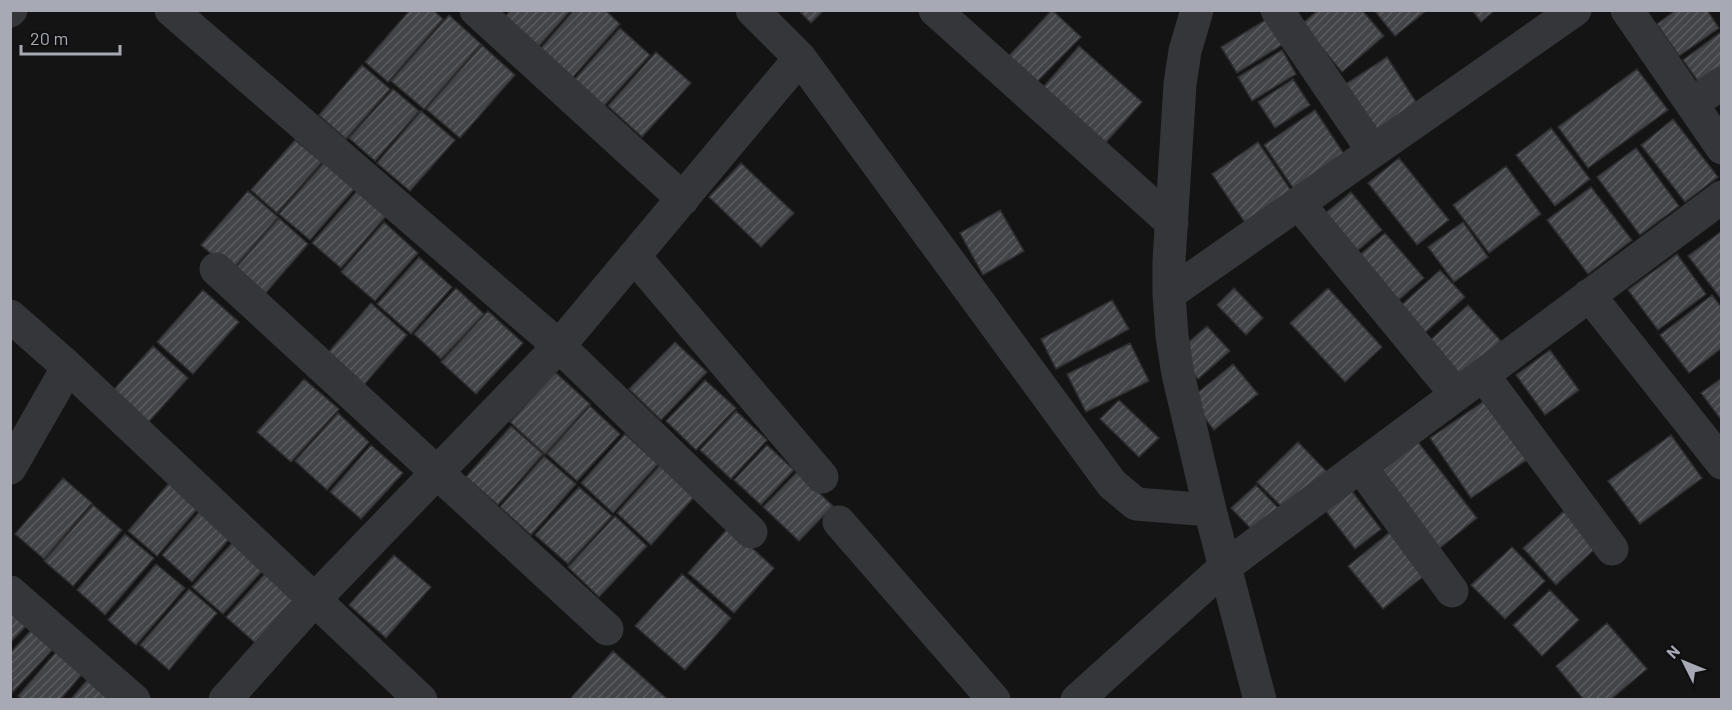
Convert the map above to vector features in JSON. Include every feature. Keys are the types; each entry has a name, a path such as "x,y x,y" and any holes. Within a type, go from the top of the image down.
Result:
{"street":[{"path":"171,10 559,346 752,532"},
{"path":"476,10 683,199"},
{"path":"752,10 800,58 1112,484 1136,504 1210,510"},
{"path":"935,10 1172,223"},
{"path":"1277,10 1373,151"},
{"path":"1169,294 1575,10"},
{"path":"1627,10 1722,147"},
{"path":"1186,17 1172,223 1169,294 1172,336 1178,374 1210,510 1260,699"},
{"path":"225,699 314,600 559,346 800,58"},
{"path":"1692,104 1722,83"},
{"path":"1077,699 1226,566 1722,197"},
{"path":"1299,204 1456,394"},
{"path":"634,256 822,477"},
{"path":"216,269 607,629"},
{"path":"1589,295 1722,464"},
{"path":"10,316 68,367 421,699"},
{"path":"10,468 68,367"},
{"path":"1483,375 1612,549"},
{"path":"1360,466 1452,591"},
{"path":"839,522 994,699"},
{"path":"10,592 134,699"}],"building":[{"path":"410,10 433,10 443,19 388,82 365,62"},
{"path":"511,10 571,10 539,46 505,17"},
{"path":"574,10 605,10 620,24 572,78 540,49"},
{"path":"798,10 824,10 811,23"},
{"path":"1052,10 1081,37 1031,88 1004,61"},
{"path":"1318,10 1362,10 1384,36 1342,72 1302,24"},
{"path":"1374,10 1427,10 1395,36"},
{"path":"1472,10 1495,10 1481,22"},
{"path":"1676,10 1707,10 1719,28 1679,56 1657,24"},
{"path":"449,15 481,44 424,109 391,81"},
{"path":"1267,19 1282,45 1237,73 1221,47"},
{"path":"620,28 650,55 604,106 574,80"},
{"path":"1721,32 1722,73 1702,87 1683,60"},
{"path":"482,45 515,75 460,138 426,109"},
{"path":"1079,46 1142,102 1100,149 1038,93"},
{"path":"1282,50 1296,74 1252,101 1238,77"},
{"path":"656,52 691,83 642,137 608,106"},
{"path":"1387,57 1420,108 1371,141 1338,89"},
{"path":"362,65 390,89 346,139 319,115"},
{"path":"1637,69 1668,110 1588,168 1558,127"},
{"path":"1293,79 1310,105 1275,128 1258,102"},
{"path":"393,89 419,111 375,161 349,138"},
{"path":"1315,110 1346,157 1295,191 1264,145"},
{"path":"421,111 455,140 410,191 377,163"},
{"path":"1673,119 1718,177 1685,202 1641,145"},
{"path":"1551,128 1590,179 1555,206 1516,155"},
{"path":"295,140 322,162 277,213 251,190"},
{"path":"1258,142 1292,192 1246,224 1212,174"},
{"path":"1636,148 1679,206 1640,235 1597,177"},
{"path":"1399,158 1449,220 1417,245 1368,183"},
{"path":"327,159 357,186 310,240 279,214"},
{"path":"741,163 794,213 761,247 709,197"},
{"path":"1506,166 1541,214 1489,253 1453,205"},
{"path":"1591,187 1632,240 1588,274 1547,220"},
{"path":"248,191 278,217 231,271 201,245"},
{"path":"357,191 386,216 341,268 312,243"},
{"path":"1351,192 1382,230 1349,258 1317,220"},
{"path":"1000,210 1024,251 983,275 960,233"},
{"path":"279,218 308,244 264,295 234,270"},
{"path":"384,222 418,253 375,301 341,272"},
{"path":"1463,222 1488,257 1454,282 1428,247"},
{"path":"1722,231 1722,300 1688,256"},
{"path":"1385,233 1424,278 1393,305 1354,260"},
{"path":"1677,254 1706,294 1658,330 1628,290"},
{"path":"419,257 452,287 411,334 377,304"},
{"path":"1440,270 1465,297 1421,336 1397,309"},
{"path":"456,288 484,314 441,359 414,334"},
{"path":"1234,288 1263,318 1246,335 1217,305"},
{"path":"1328,288 1382,347 1345,382 1290,323"},
{"path":"203,290 239,322 193,374 157,342"},
{"path":"1712,295 1722,308 1722,348 1689,373 1660,335"},
{"path":"1112,300 1129,329 1056,369 1041,339"},
{"path":"371,303 407,335 362,387 326,355"},
{"path":"1468,305 1501,341 1457,381 1424,346"},
{"path":"488,311 523,343 476,394 441,362"},
{"path":"1207,326 1230,351 1198,379 1175,354"},
{"path":"675,342 707,372 661,420 629,389"},
{"path":"1130,343 1149,381 1086,412 1067,374"},
{"path":"153,346 188,378 145,426 109,395"},
{"path":"1550,350 1579,390 1545,415 1516,375"},
{"path":"1233,364 1258,394 1214,430 1190,399"},
{"path":"555,372 590,404 545,454 510,422"},
{"path":"1722,378 1722,421 1701,393"},
{"path":"304,379 339,409 291,462 257,432"},
{"path":"705,380 736,408 696,450 666,421"},
{"path":"1493,395 1534,455 1471,498 1430,438"},
{"path":"1119,400 1159,438 1139,457 1100,419"},
{"path":"590,406 620,434 577,481 547,454"},
{"path":"736,411 767,440 731,479 700,450"},
{"path":"338,413 369,442 327,490 295,461"},
{"path":"511,426 543,454 498,505 466,477"},
{"path":"625,434 658,464 613,513 581,483"},
{"path":"1671,435 1702,478 1640,524 1608,481"},
{"path":"1298,442 1327,472 1287,512 1257,482"},
{"path":"1418,442 1477,518 1435,552 1375,476"},
{"path":"371,445 403,473 361,519 330,492"},
{"path":"767,445 794,470 761,505 734,480"},
{"path":"544,456 576,484 531,535 500,507"},
{"path":"661,464 696,495 651,545 617,513"},
{"path":"797,472 833,506 799,541 763,507"},
{"path":"63,478 92,503 44,559 15,534"},
{"path":"170,482 199,507 157,556 128,531"},
{"path":"1256,485 1281,511 1256,534 1231,508"},
{"path":"579,487 612,516 568,564 535,535"},
{"path":"1351,490 1381,529 1355,549 1325,510"},
{"path":"93,505 122,530 73,586 44,561"},
{"path":"200,511 230,538 192,582 162,555"},
{"path":"1564,511 1597,547 1556,585 1523,548"},
{"path":"615,516 647,546 599,597 568,567"},
{"path":"729,527 774,568 734,613 688,573"},
{"path":"1390,532 1425,575 1383,609 1348,566"},
{"path":"125,534 154,558 105,615 77,590"},
{"path":"233,542 264,569 223,614 192,587"},
{"path":"1512,547 1545,581 1505,619 1471,585"},
{"path":"394,555 431,587 386,638 349,605"},
{"path":"156,564 185,588 136,645 108,620"},
{"path":"270,568 304,598 260,647 226,617"},
{"path":"682,574 731,618 685,670 635,626"},
{"path":"189,589 217,613 169,670 140,645"},
{"path":"1550,590 1579,620 1542,656 1513,625"},
{"path":"10,604 27,625 10,643"},
{"path":"1607,623 1647,669 1610,700 1584,700 1556,666"},
{"path":"33,628 55,647 12,693 10,653"},
{"path":"613,651 666,698 665,700 569,700"},
{"path":"56,652 82,674 60,700 22,700 18,696"},
{"path":"87,680 109,700 70,700"}]}
